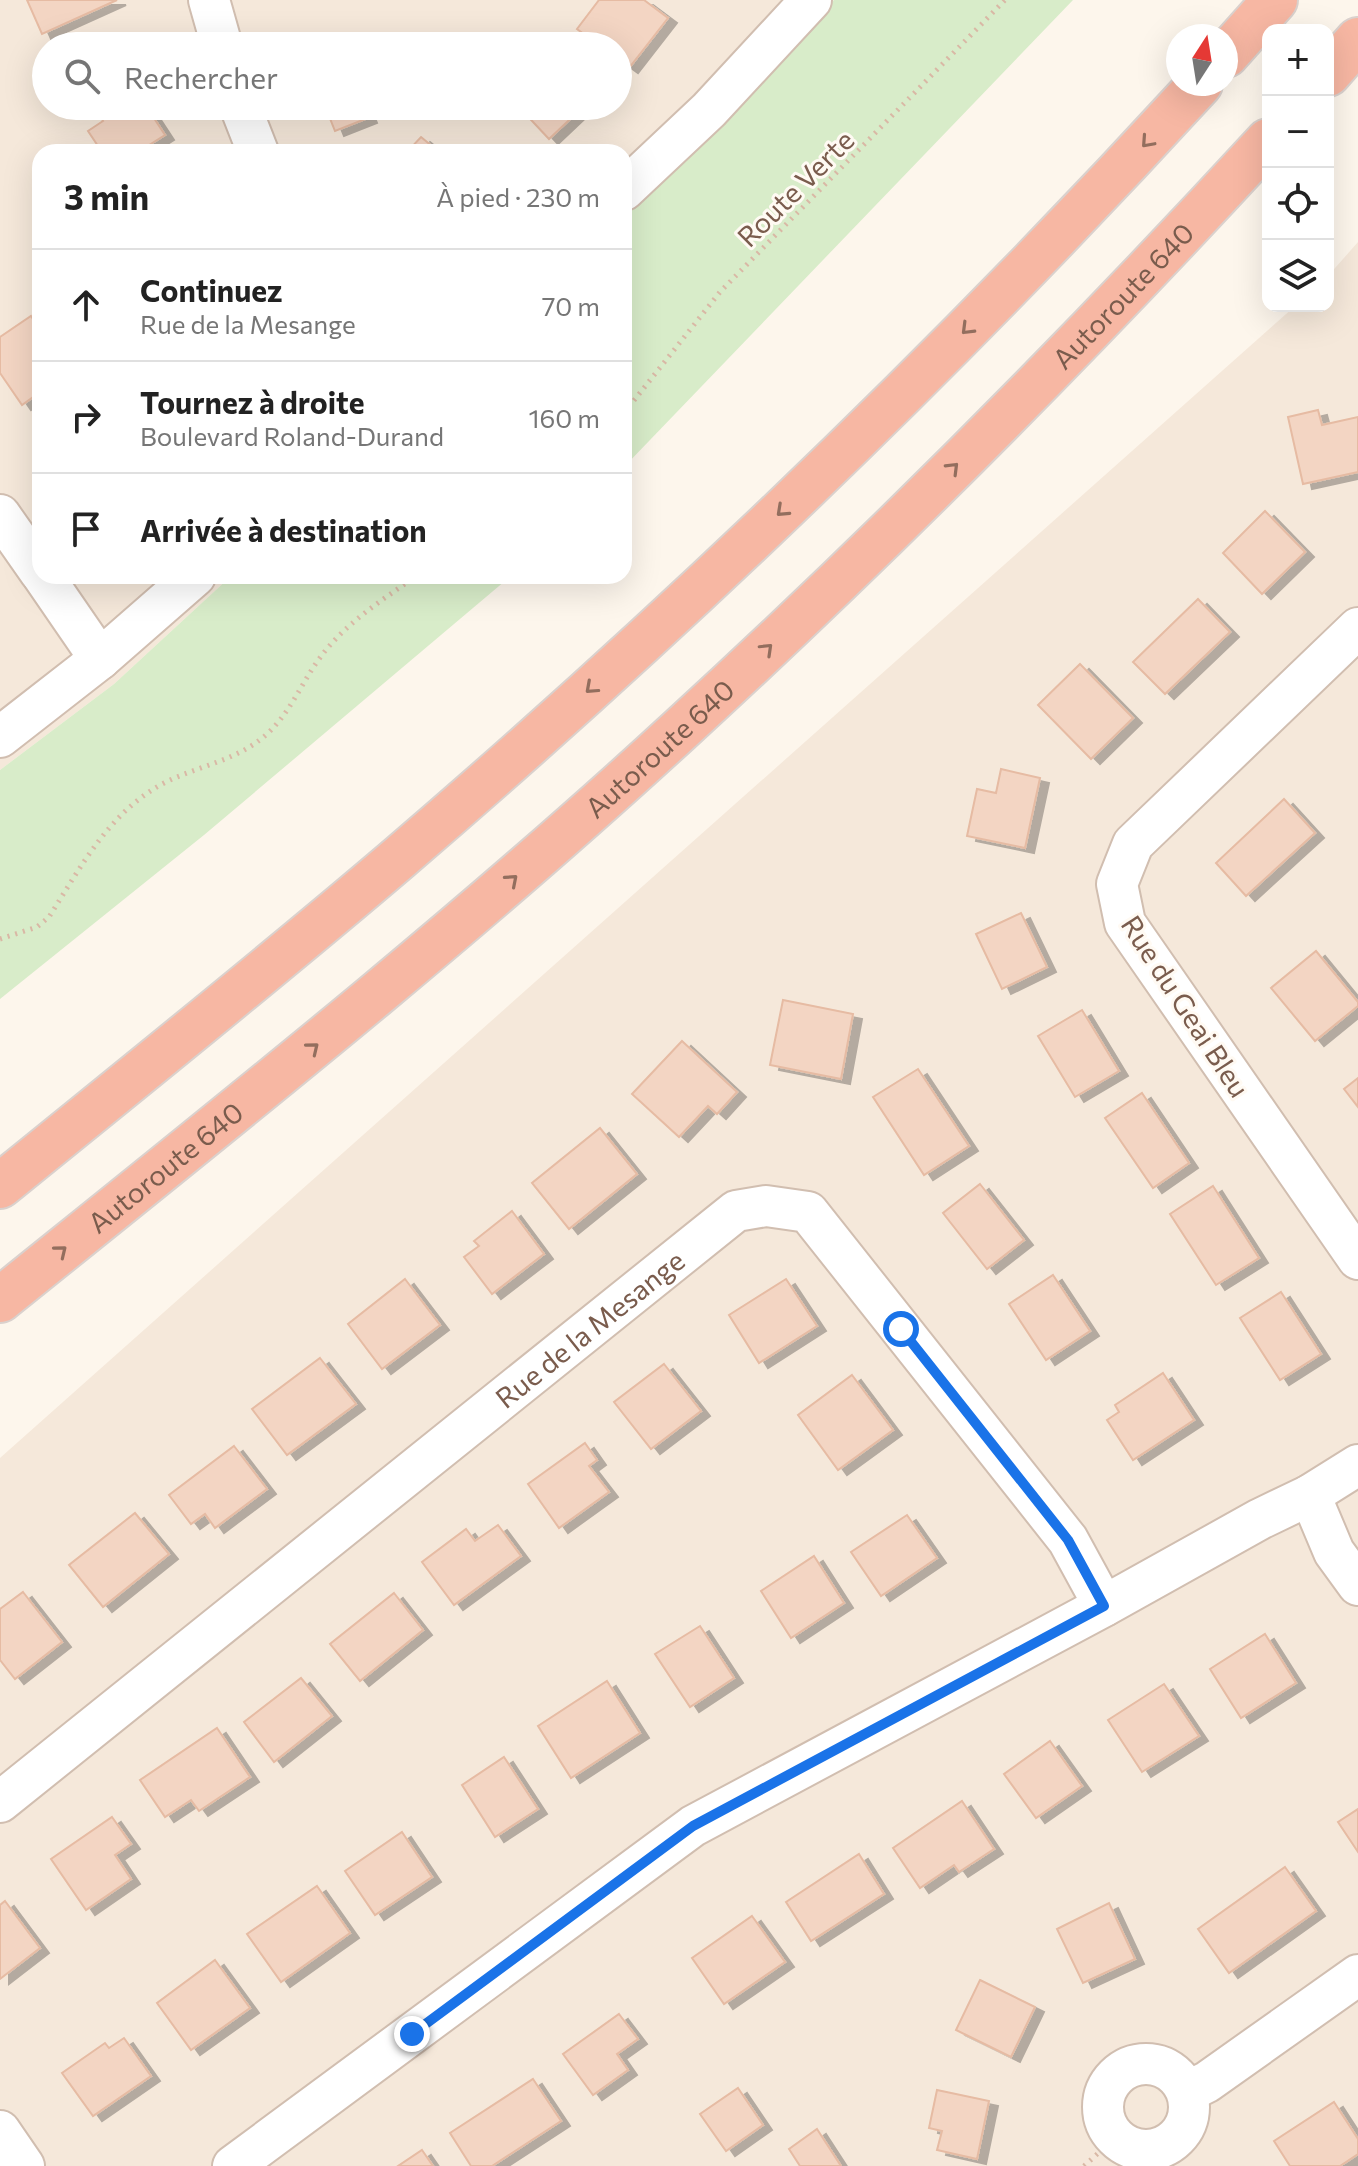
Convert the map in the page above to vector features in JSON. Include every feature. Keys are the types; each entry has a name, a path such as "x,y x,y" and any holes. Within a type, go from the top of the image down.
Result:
{"highway":[{"path":"1238,42 1275,0"},
{"path":"1334,67 1358,40"},
{"path":"0,1186 400,857 667,618 875,422 1090,203 1189,96"},
{"name":"Autoroute 640","path":"0,1300 425,955 680,731 1009,413 1262,147"}],"street":[{"path":"209,0 218,32"},
{"path":"632,182 709,110 811,0"},
{"path":"245,120 255,144"},
{"path":"0,515 32,561"},
{"path":"48,584 100,659"},
{"path":"0,737 100,659 186,584"},
{"name":"Rue du Geai Bleu","path":"1358,628 1133,844 1117,884 1125,923 1358,1259"},
{"name":"Rue de la Mesange","path":"0,1802 736,1211 766,1206 808,1212 1068,1540 1104,1606"},
{"path":"233,2166 693,1826 1260,1519 1310,1495 1358,1465"},
{"path":"1310,1495 1334,1552 1358,1585"},
{"path":"1187,2092 1207,2082 1358,1975"},
{"path":"1143,2063 1161,2065 1177,2076 1187,2092 1187,2150 1130,2147 1116,2139 1106,2126 1102,2110 1104,2094 1112,2079 1124,2068 1143,2063"},
{"path":"0,2131 24,2166"}],"path":[{"name":"Route Verte","path":"632,403 720,292 1005,0"},
{"path":"0,939 37,927 49,917 107,828 131,806 169,781 220,763 267,734 282,718 317,660 335,638 405,584"},
{"path":"1084,2166 1105,2147"}],"shaded area":[{"path":"0,0 834,0 731,106 632,200 632,144 32,144 32,584 222,584 114,684 0,770"},
{"path":"1358,242 1358,2166 0,2166 0,1458 1288,312 1334,312 1334,269"}],"green space":[{"path":"834,0 1073,0 632,459 632,200 731,106"},
{"path":"222,584 502,584 204,835 0,999 0,770 114,684"}],"building":[{"path":"27,0 117,0 46,32 41,32"},
{"path":"599,0 644,0 668,18 632,64 632,32 581,32 577,29"},
{"path":"155,120 165,135 151,144 97,144 88,131 103,121"},
{"path":"331,120 363,120 335,131"},
{"path":"531,120 569,120 549,139"},
{"path":"421,137 429,144 414,144"},
{"path":"32,318 32,398 22,405 0,373 0,337"},
{"path":"1318,410 1322,425 1358,417 1358,472 1303,484 1288,417"},
{"path":"1265,511 1305,552 1262,594 1223,553"},
{"path":"1198,599 1230,632 1165,694 1133,662"},
{"path":"1080,664 1133,718 1091,759 1038,705"},
{"path":"1001,769 1040,778 1025,848 967,836 977,789 996,793"},
{"path":"1284,799 1315,833 1246,896 1216,863"},
{"path":"1021,913 1047,967 1002,989 976,934"},
{"path":"1316,951 1358,1002 1358,1006 1315,1041 1271,988"},
{"path":"783,1000 853,1014 841,1079 770,1065"},
{"path":"1082,1010 1119,1071 1075,1097 1038,1036"},
{"path":"682,1041 737,1092 717,1114 708,1106 679,1137 632,1094"},
{"path":"918,1069 969,1146 924,1175 873,1097"},
{"path":"1358,1078 1358,1107 1344,1089"},
{"path":"1142,1093 1189,1163 1153,1188 1105,1118"},
{"path":"600,1128 637,1174 569,1229 532,1183"},
{"path":"980,1184 1024,1240 987,1269 943,1213"},
{"path":"1213,1186 1259,1258 1216,1285 1170,1214"},
{"path":"512,1211 544,1254 492,1294 464,1257 479,1246 474,1241"},
{"path":"1053,1275 1090,1331 1046,1360 1009,1304"},
{"path":"405,1279 440,1325 382,1369 348,1324"},
{"path":"786,1279 817,1326 759,1363 729,1315"},
{"path":"1281,1292 1321,1354 1280,1380 1240,1318"},
{"path":"320,1358 356,1404 287,1455 252,1409"},
{"path":"664,1364 701,1411 651,1449 614,1402"},
{"path":"1163,1373 1194,1420 1133,1460 1107,1420 1119,1412 1115,1405"},
{"path":"852,1375 893,1430 838,1470 798,1415"},
{"path":"585,1443 597,1460 589,1466 609,1492 559,1528 528,1484"},
{"path":"234,1446 267,1489 215,1528 205,1514 191,1524 169,1495"},
{"path":"135,1513 169,1554 103,1607 69,1565"},
{"path":"907,1515 937,1558 881,1596 851,1552"},
{"path":"498,1525 521,1556 454,1605 422,1562 466,1529 475,1541"},
{"path":"814,1556 844,1603 791,1638 761,1591"},
{"path":"23,1592 62,1642 15,1679 0,1660 0,1609"},
{"path":"394,1593 423,1630 360,1681 330,1644"},
{"path":"700,1626 734,1678 690,1707 655,1654"},
{"path":"1265,1634 1296,1683 1241,1718 1210,1669"},
{"path":"301,1678 332,1716 274,1762 244,1722"},
{"path":"607,1681 640,1733 571,1778 538,1726"},
{"path":"1164,1684 1199,1736 1142,1772 1108,1720"},
{"path":"217,1728 250,1777 199,1811 191,1800 165,1817 140,1780"},
{"path":"1050,1741 1082,1786 1036,1818 1004,1774"},
{"path":"504,1757 538,1809 495,1837 462,1785"},
{"path":"962,1801 994,1849 959,1872 954,1865 920,1888 893,1848"},
{"path":"1358,1809 1358,1852 1338,1822"},
{"path":"112,1817 131,1844 115,1855 131,1879 86,1910 51,1859"},
{"path":"402,1832 432,1877 375,1915 345,1871"},
{"path":"859,1854 884,1894 811,1941 786,1902"},
{"path":"1285,1867 1316,1911 1229,1973 1198,1929"},
{"path":"317,1886 350,1933 281,1982 247,1934"},
{"path":"5,1901 40,1948 0,1979 0,1905"},
{"path":"1109,1903 1135,1959 1083,1983 1057,1929"},
{"path":"752,1916 785,1962 724,2004 692,1958"},
{"path":"215,1960 250,2008 191,2050 157,2003"},
{"path":"980,1980 1035,2007 1011,2057 956,2030"},
{"path":"619,2014 638,2039 617,2054 628,2070 593,2095 563,2054"},
{"path":"124,2038 151,2076 93,2116 62,2073 105,2043 109,2048"},
{"path":"533,2079 561,2121 492,2166 471,2166 450,2133"},
{"path":"738,2088 763,2125 726,2151 700,2114"},
{"path":"937,2090 989,2101 977,2159 937,2150 942,2131 929,2128"},
{"path":"1334,2102 1358,2139 1358,2154 1340,2166 1290,2166 1274,2141"},
{"path":"817,2129 841,2166 800,2166 789,2149"},
{"path":"422,2150 433,2166 398,2166"}],"route":[{"path":"412,2034 693,1826 1104,1606 1068,1540 901,1329"}]}
